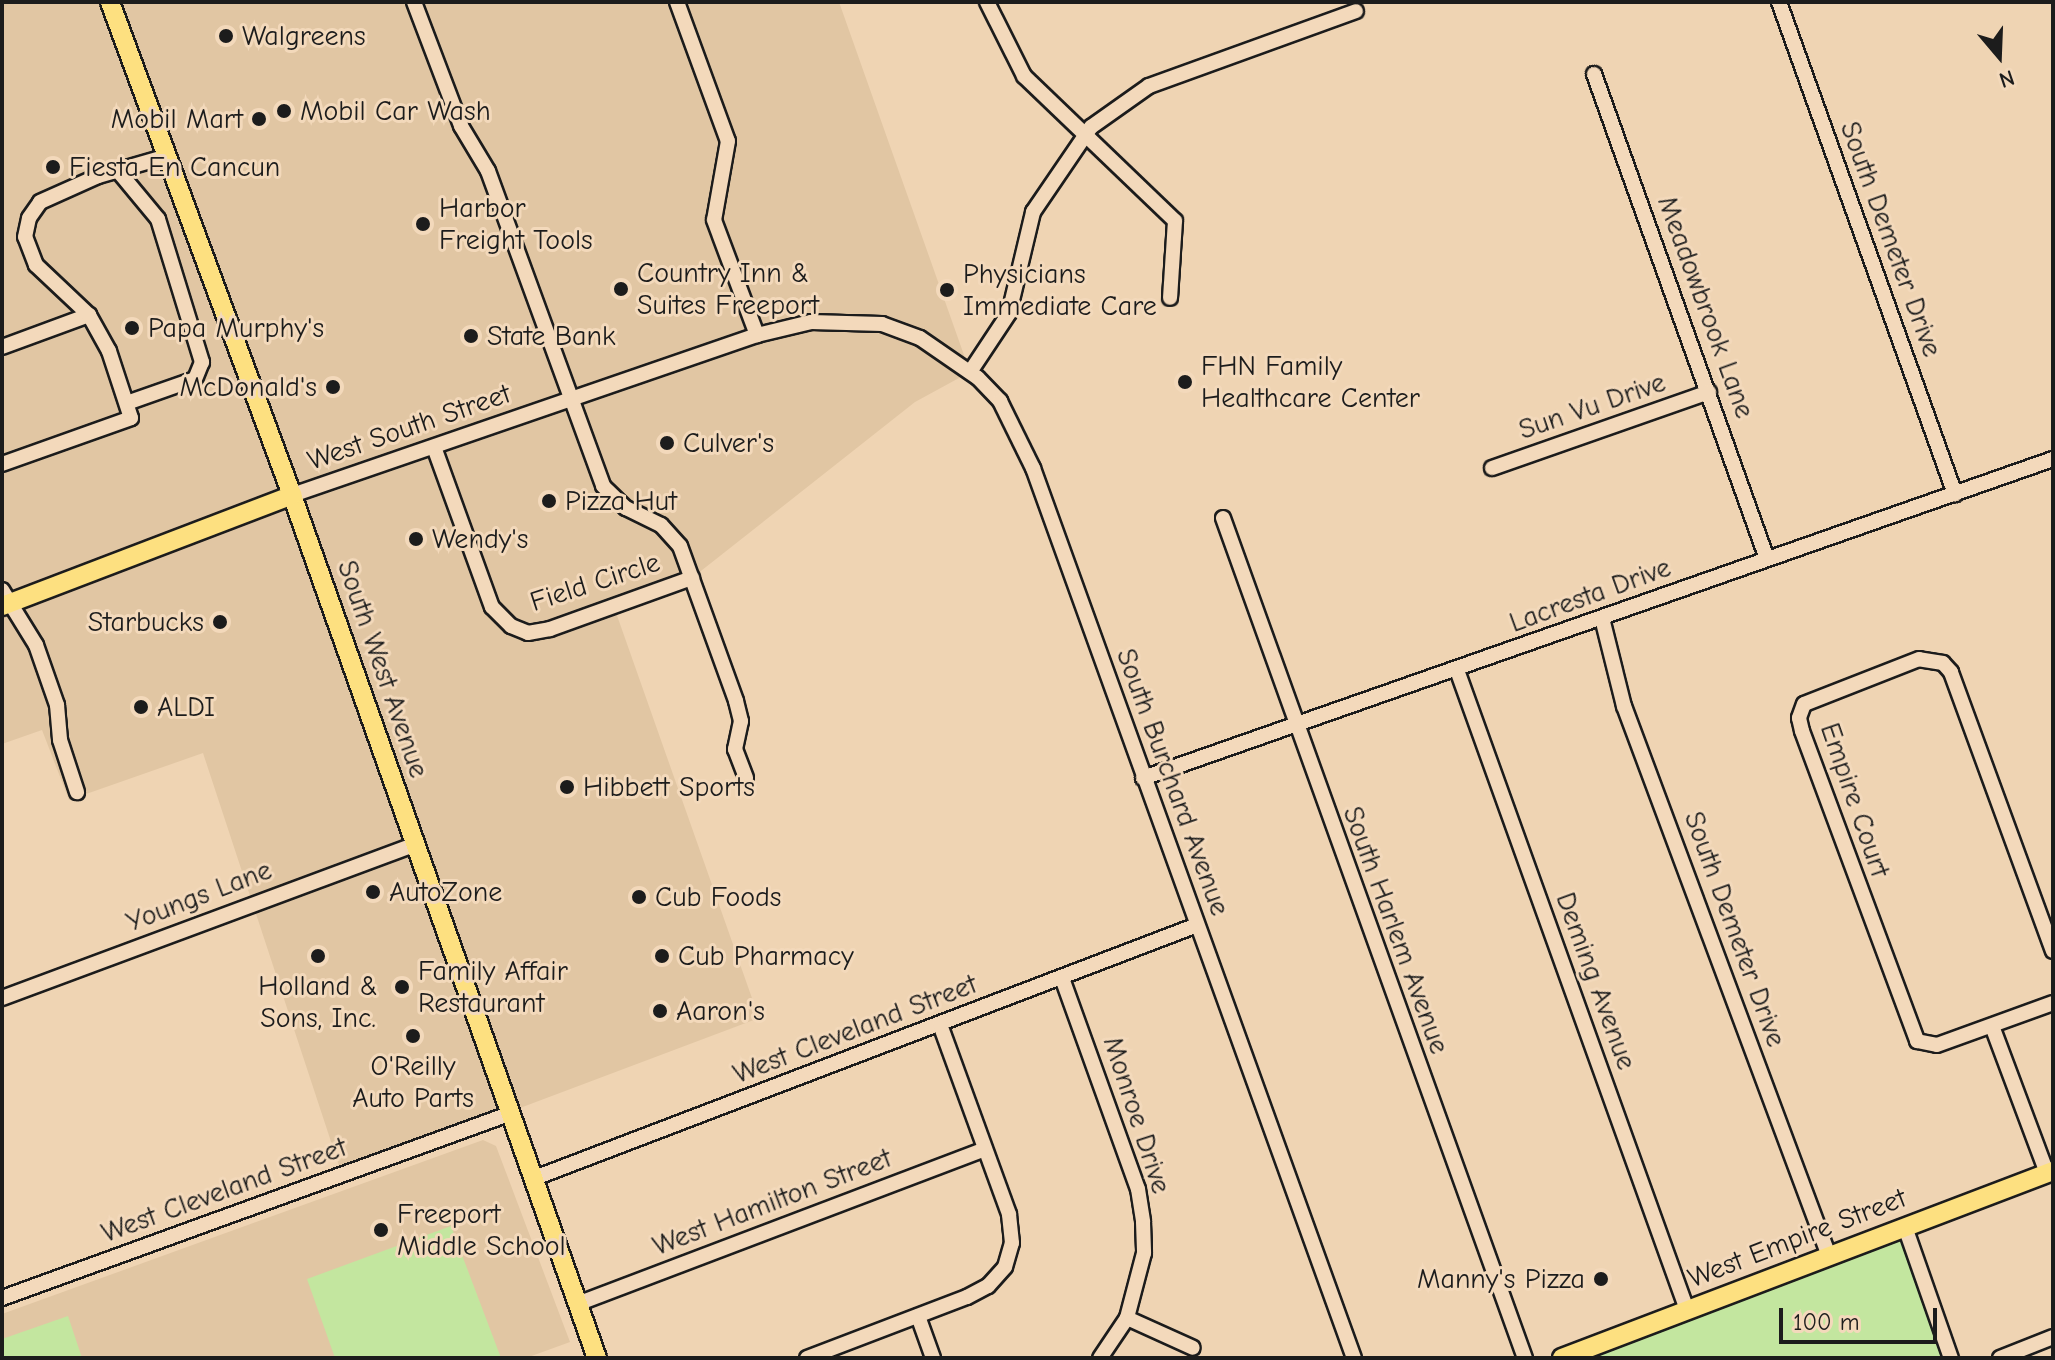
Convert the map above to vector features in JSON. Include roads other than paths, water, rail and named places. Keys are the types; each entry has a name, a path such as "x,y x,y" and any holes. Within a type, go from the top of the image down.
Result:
{"main road":[{"name":"South West Avenue","path":"110,2 164,157 292,495 597,1358"},
{"name":"West South Street","path":"4,600 292,495"},
{"name":"West Empire Street","path":"1562,1358 2050,1172"}],"street":[{"path":"414,2 461,126 488,171 603,486 626,508 661,525 680,546 736,701 741,721 735,749 746,778"},
{"path":"677,2 728,141 714,220 757,335"},
{"path":"987,2 1024,76 1175,221 1170,298"},
{"name":"South Demeter Drive","path":"1779,2 1955,494"},
{"path":"970,372 1009,313 1033,212 1084,136 1149,86 1356,11"},
{"name":"Meadowbrook Lane","path":"1594,74 1767,559"},
{"path":"2,464 131,418 109,351 89,315 36,265 25,237 29,218 40,202 98,176 164,157"},
{"path":"119,172 158,219 202,362 195,379 127,403"},
{"path":"2,347 89,315"},
{"name":"West South Street","path":"292,495 572,402 757,335 840,319"},
{"name":"South Burchard Avenue","path":"840,319 882,324 920,338 970,372 1000,401 1019,433 1354,1358"},
{"name":"Sun Vu Drive","path":"1492,468 1709,392"},
{"name":"Field Circle","path":"434,447 485,591 499,618 528,633 692,578"},
{"name":"Lacresta Drive","path":"1143,778 2053,459"},
{"name":"South Harlem Avenue","path":"1223,518 1294,725 1525,1358"},
{"path":"4,600 24,618 36,645 57,705 60,740 77,792"},
{"name":"South Demeter Drive","path":"1602,618 1624,706 1829,1256"},
{"name":"Empire Court","path":"2053,951 1951,672 1943,663 1919,659 1804,704 1799,718 1802,731 1910,1032 1926,1046 2053,1003"},
{"name":"Deming Avenue","path":"1457,670 1687,1310"},
{"name":"Youngs Lane","path":"2,998 415,844"},
{"name":"West Cleveland Street","path":"532,1179 1197,925"},
{"name":"Monroe Drive","path":"1062,978 1138,1189 1144,1253 1127,1318 1100,1358"},
{"path":"807,1358 988,1286 1005,1267 1012,1243 1009,1214 940,1024"},
{"path":"1992,1026 2050,1172"},
{"name":"West Cleveland Street","path":"2,1298 509,1114"},
{"name":"West Hamilton Street","path":"577,1304 985,1149"},
{"path":"1905,1227 1951,1358"},
{"path":"918,1316 933,1358"},
{"path":"1127,1318 1193,1348"},
{"path":"2000,1358 2053,1337"}],"place":[{"name":"Walgreens","path":"226,36"},
{"name":"Mobil Car Wash","path":"284,111"},
{"name":"Mobil Mart","path":"259,119"},
{"name":"Fiesta En Cancun","path":"53,167"},
{"name":"Harbor Freight Tools","path":"423,224"},
{"name":"Country Inn & Suites Freeport","path":"621,289"},
{"name":"Physicians Immediate Care","path":"947,290"},
{"name":"Papa Murphy's","path":"132,328"},
{"name":"State Bank","path":"471,336"},
{"name":"FHN Family Healthcare Center","path":"1185,382"},
{"name":"McDonald's","path":"333,387"},
{"name":"Culver's","path":"667,443"},
{"name":"Pizza Hut","path":"549,501"},
{"name":"Wendy's","path":"416,539"},
{"name":"Starbucks","path":"220,622"},
{"name":"ALDI","path":"141,707"},
{"name":"Hibbett Sports","path":"567,787"},
{"name":"AutoZone","path":"373,892"},
{"name":"Cub Foods","path":"639,897"},
{"name":"Holland & Sons, Inc.","path":"318,956"},
{"name":"Cub Pharmacy","path":"662,956"},
{"name":"Family Affair Restaurant","path":"402,987"},
{"name":"Aaron's","path":"660,1011"},
{"name":"O'Reilly Auto Parts","path":"413,1036"},
{"name":"Freeport Middle School","path":"381,1230"},
{"name":"Manny's Pizza","path":"1601,1279"}]}
